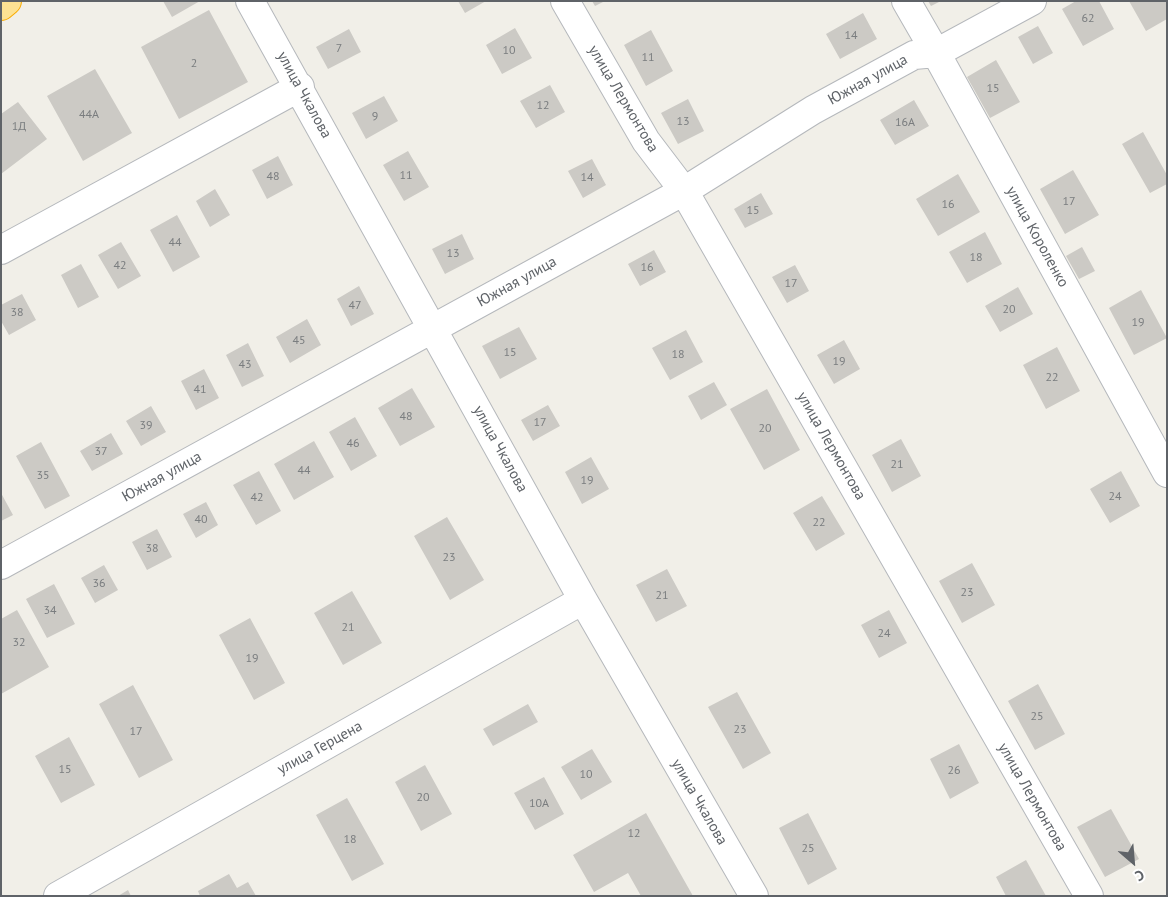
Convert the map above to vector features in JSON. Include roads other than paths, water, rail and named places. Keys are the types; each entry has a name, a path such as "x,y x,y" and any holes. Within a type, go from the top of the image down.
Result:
{"highway":[{"path":"1,6 7,1"}],"street":[{"name":"улица Чкалова","path":"250,1 434,328 583,600 754,896"},
{"name":"улица Лермонтова","path":"565,1 646,140 684,191 1089,896"},
{"name":"улица Короленко","path":"906,1 1167,473"},
{"name":"Южная улица","path":"1,565 684,191 813,110 914,55 936,53 1032,1"},
{"path":"1,250 300,88"},
{"name":"улица Герцена","path":"58,896 583,600"}]}
